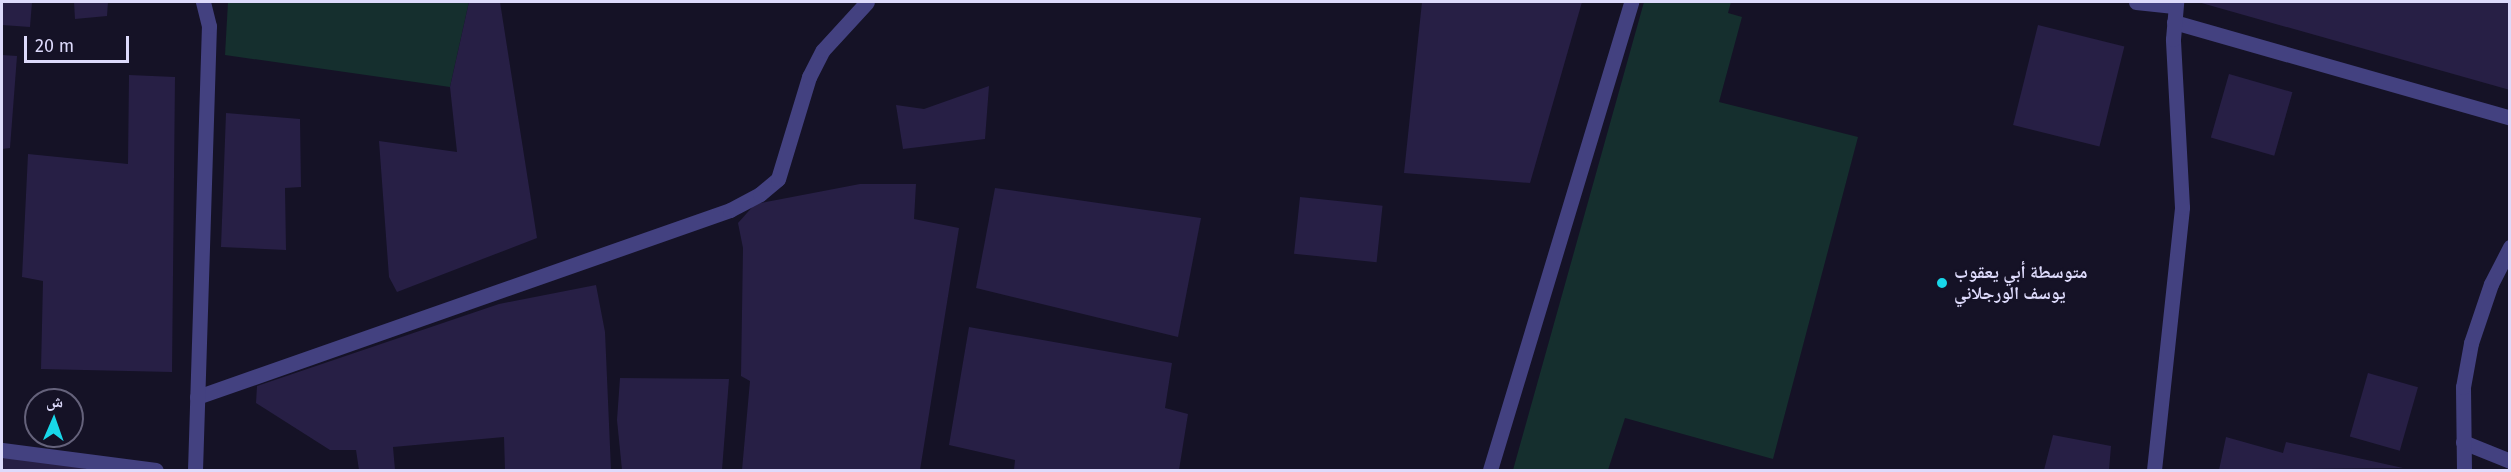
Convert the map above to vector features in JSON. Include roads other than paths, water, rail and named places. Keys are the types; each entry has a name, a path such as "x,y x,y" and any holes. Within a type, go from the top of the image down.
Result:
{"street":[{"path":"195,471 209,26 203,2"},
{"path":"197,397 730,210 760,194 778,179 809,76 823,50 867,2"},
{"path":"1490,471 1631,2"},
{"path":"2136,2 2175,4 2182,207 2154,471"},
{"path":"2174,22 2510,118"},
{"path":"2464,471 2463,387 2471,344 2491,284 2510,247"},
{"path":"2463,442 2510,461"},
{"path":"2,450 156,471"}],"place":[{"name":"متوسطة أبي يعقوب يوسف الورجلاني","path":"1942,283"}]}
